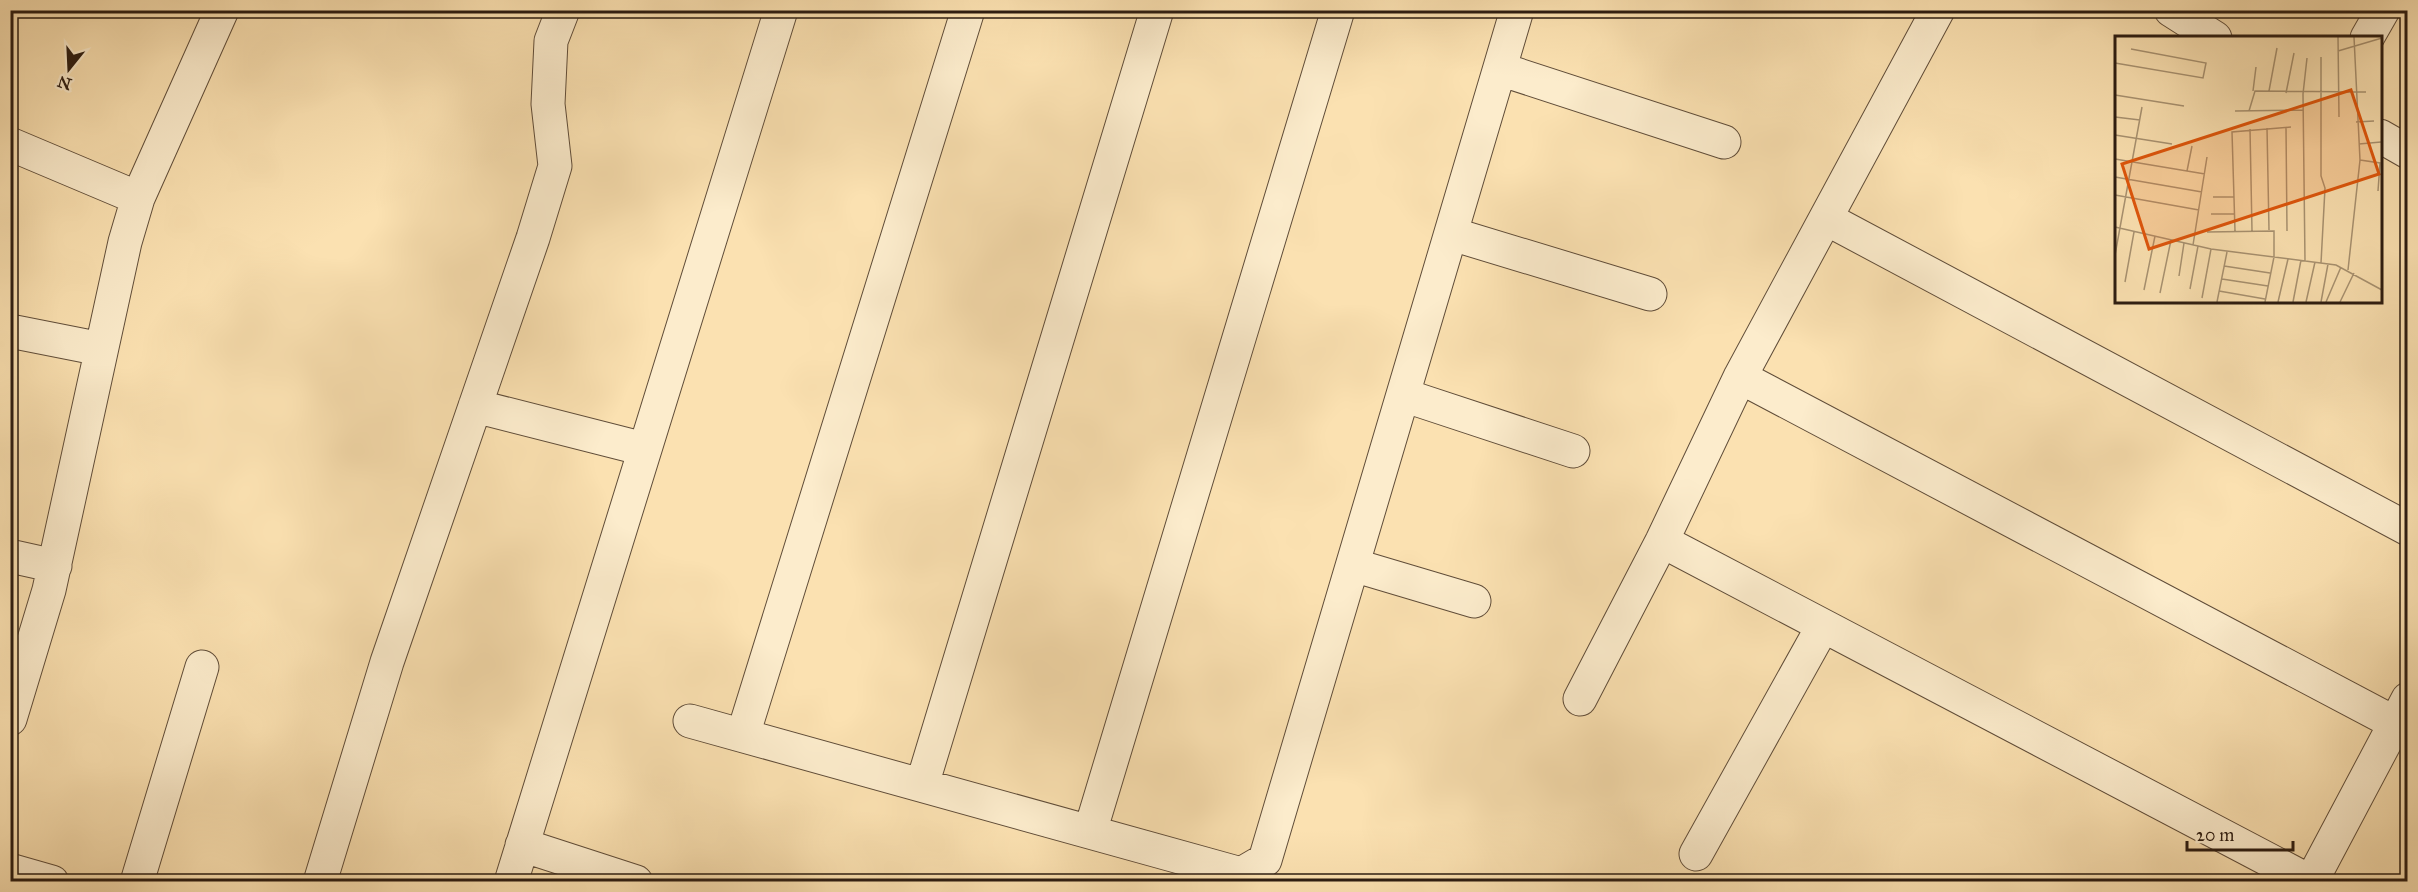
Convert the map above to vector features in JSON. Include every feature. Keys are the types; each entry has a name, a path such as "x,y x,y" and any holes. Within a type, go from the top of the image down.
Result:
{"street":[{"path":"10,719 55,566 125,242 138,198 222,10"},
{"path":"320,882 387,662 555,166 548,104 550,51 551,40 563,10"},
{"path":"511,882 781,10"},
{"path":"743,735 968,10"},
{"path":"922,785 1157,10"},
{"path":"1090,832 1338,10"},
{"path":"690,721 1241,874 1265,860 1517,10"},
{"path":"1580,699 1662,541 1740,376 1827,219 1938,10"},
{"path":"2368,36 2383,10"},
{"path":"1500,69 1724,142"},
{"path":"2382,137 2408,152"},
{"path":"10,144 138,198"},
{"path":"1827,219 2408,529"},
{"path":"1452,234 1650,294"},
{"path":"10,331 102,349"},
{"path":"1662,541 2311,882 2403,718 1740,376"},
{"path":"1403,395 1573,451"},
{"path":"475,406 644,449"},
{"path":"10,556 55,566"},
{"path":"1353,564 1474,601"},
{"path":"1696,855 1823,626"},
{"path":"137,882 202,667"},
{"path":"522,845 636,882"},
{"path":"10,870 52,882"}]}
